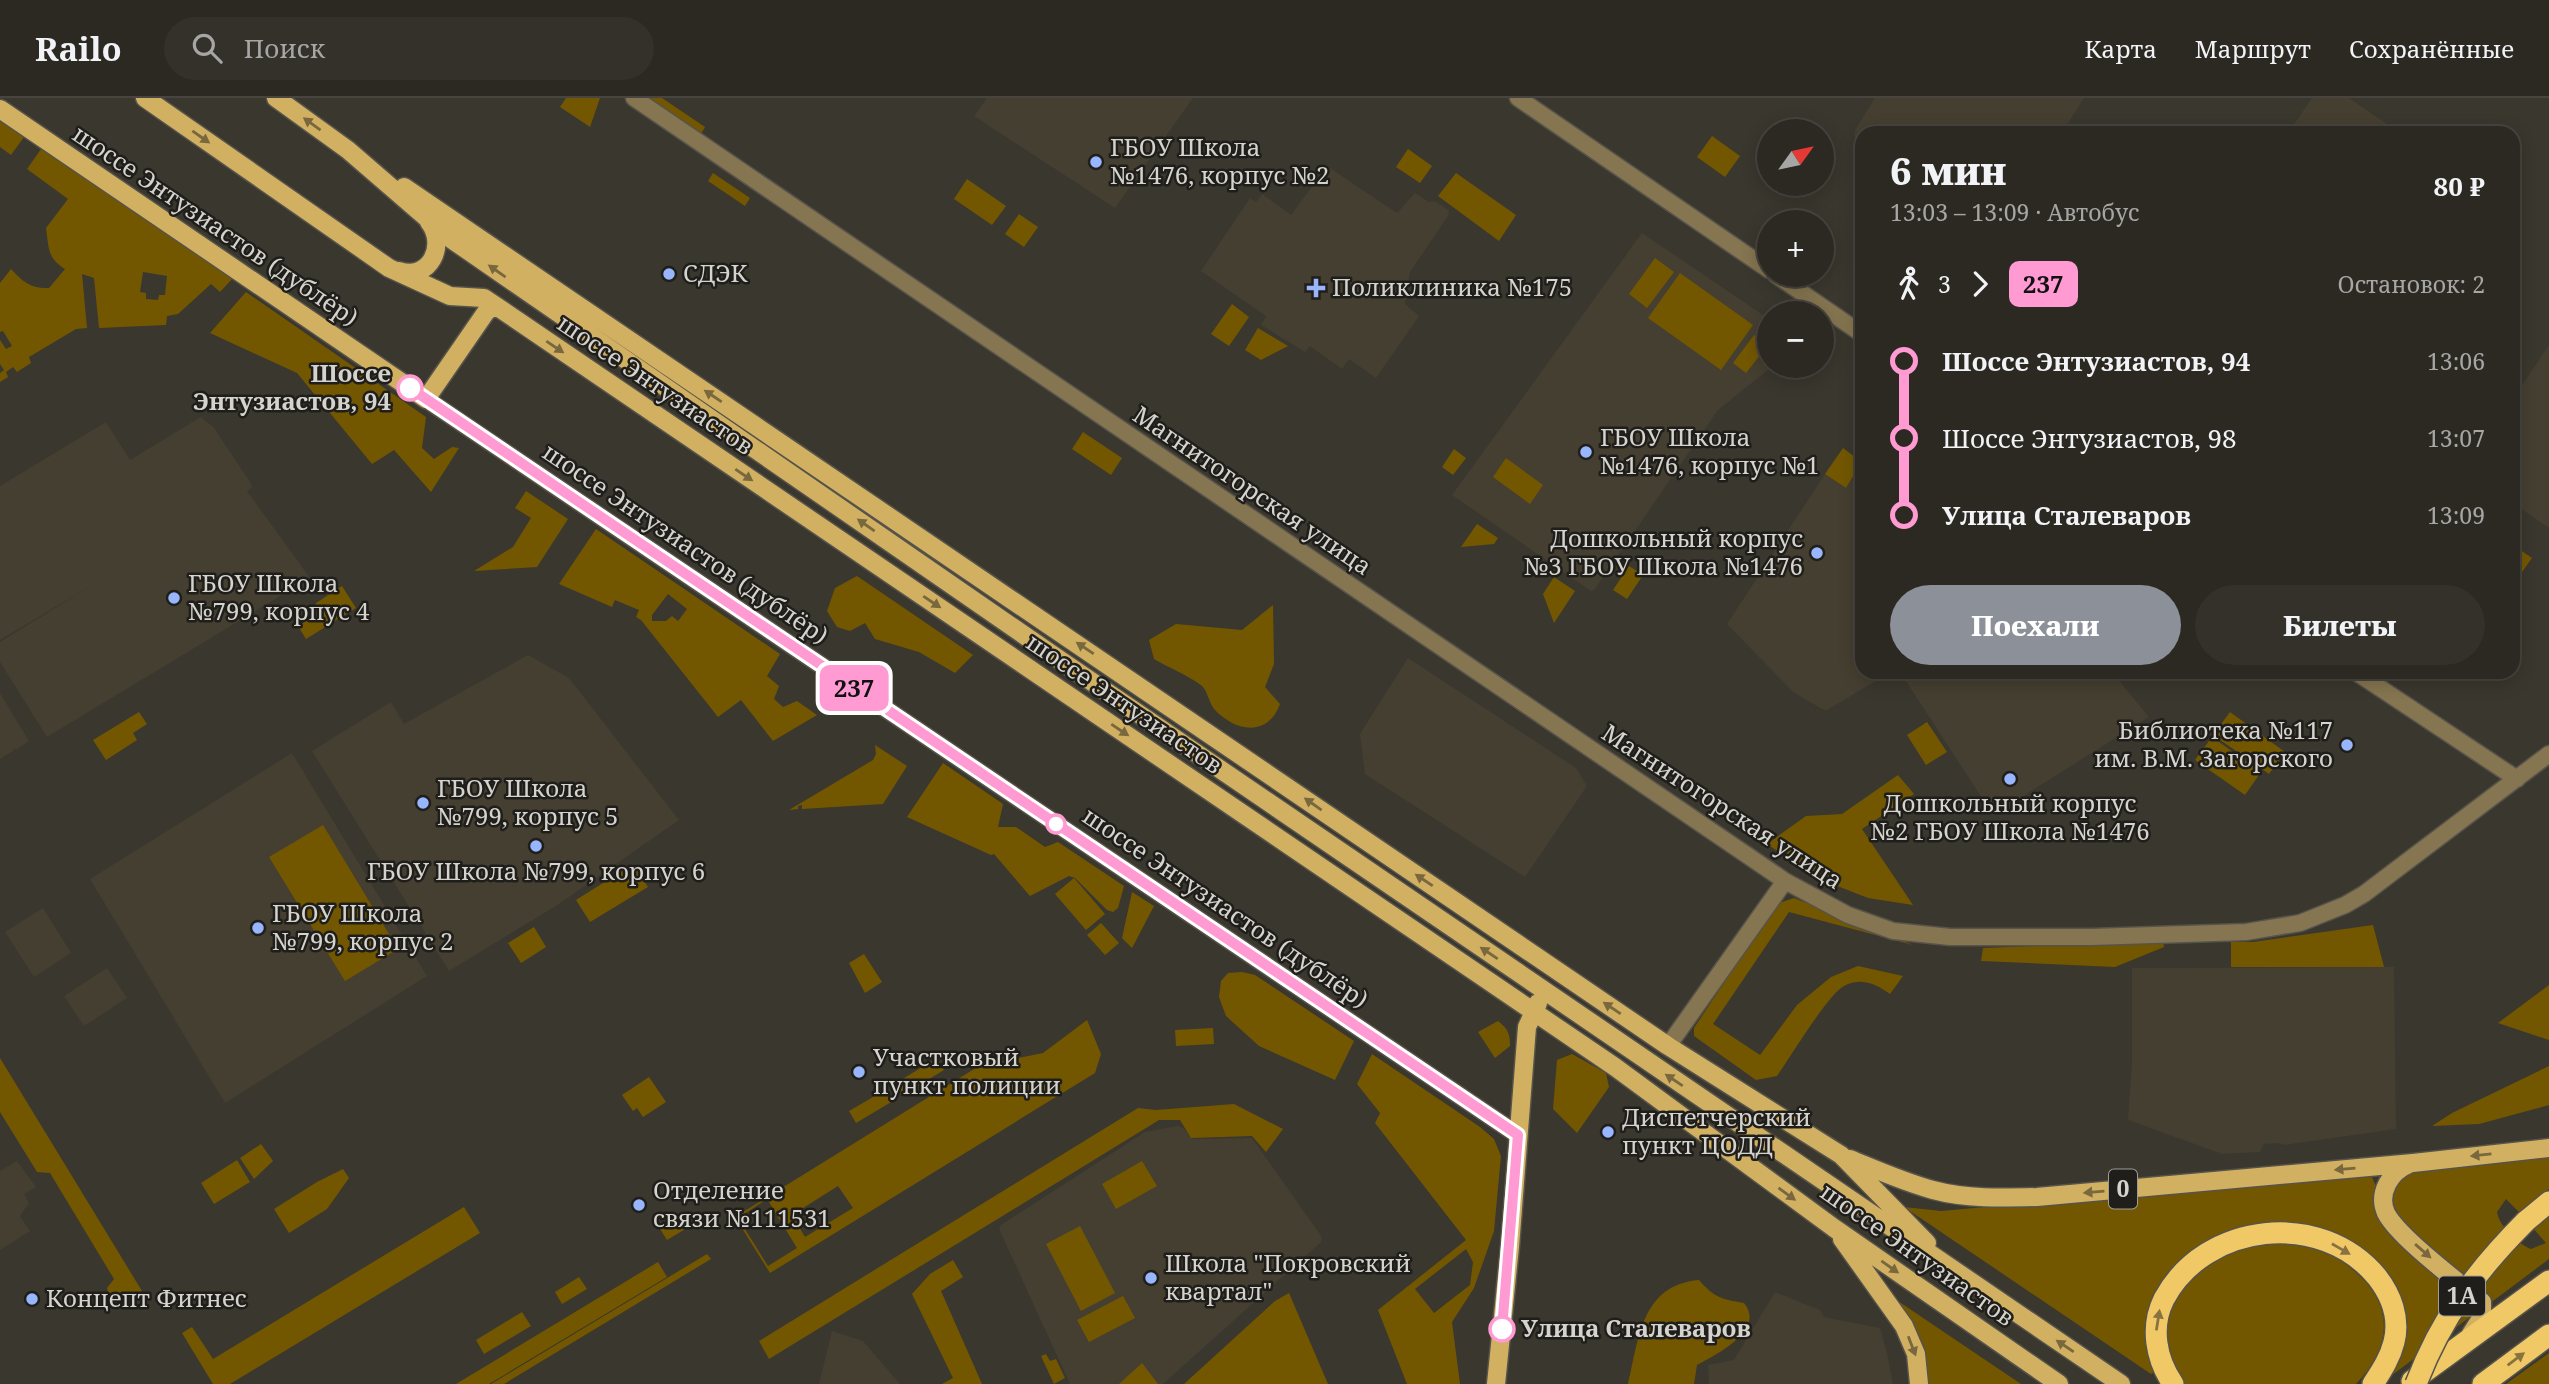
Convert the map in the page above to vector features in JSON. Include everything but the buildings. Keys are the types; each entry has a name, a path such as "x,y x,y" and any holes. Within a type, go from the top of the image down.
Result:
{"highway":[{"name":"1A","path":"2416,1384 2443,1322 2474,1278 2526,1221 2549,1202"},
{"path":"2173,1384 2164,1371 2155,1337 2158,1311 2172,1284 2188,1267 2212,1250 2235,1239 2293,1232 2323,1239 2345,1250 2368,1267 2385,1287 2395,1308 2395,1339 2388,1360 2373,1384"},
{"path":"2408,1384 2549,1281"},
{"path":"2483,1384 2549,1335"}],"main road":[{"path":"145,98 389,268 450,296 490,306 426,399"},
{"name":"шоссе Энтузиастов","path":"276,98 348,150 425,218 474,254 1063,662 2122,1384"},
{"name":"шоссе Энтузиастов (дублёр)","path":"0,109 426,399"},
{"path":"348,150 484,239 1668,1046 1841,1155 1953,1270"},
{"path":"389,268 410,274 430,264 437,251 437,236 425,218"},
{"name":"шоссе Энтузиастов","path":"490,306 1615,1067 1834,1228 2059,1384"},
{"path":"1496,1384 1527,1027 1532,1012 1546,992"},
{"name":"0","path":"1841,1155 1884,1174 1935,1190 2001,1198 2413,1163 2549,1148"},
{"path":"2413,1163 2397,1171 2386,1186 2384,1209 2399,1230 2482,1302 2483,1317 2463,1344"},
{"path":"1834,1228 1904,1326 1916,1354 1919,1384"}],"street":[{"name":"Магнитогорская улица","path":"634,98 1784,881 1848,915 1893,931 1950,937 2169,935 2246,932 2300,923 2364,894 2549,754"},
{"path":"1518,98 1757,262"},
{"path":"1793,287 1855,329"},
{"name":"шоссе Энтузиастов (дублёр)","path":"426,399 1518,1135"},
{"path":"2366,679 2516,779"},
{"path":"1668,1046 1784,881"}],"shaded area":[{"path":"566,98 600,98 590,127 560,107"},
{"path":"648,98 662,98 705,127 701,134"},
{"name":"ГБОУ Школа №1476, корпус №2","path":"987,98 1193,98 1115,208 974,116"},
{"path":"1875,98 2084,98 2066,126 1858,126"},
{"path":"2312,98 2349,98 2390,126 2293,126"},
{"path":"0,121 24,137 11,155 0,147"},
{"path":"1712,136 1740,156 1725,177 1697,157"},
{"path":"41,149 233,278 220,292 211,284 178,314 167,316 166,325 99,328 94,278 82,274 87,328 76,329 29,357 31,363 17,372 13,367 6,372 8,377 0,382 0,373 4,370 0,364 0,340 6,349 12,346 3,331 0,332 0,283 11,269 28,284 49,288 65,269 52,256 46,228 68,199 27,169","holes":["143,272 167,276 165,295 159,295 158,300 146,299 146,293 140,292"]},
{"path":"1408,149 1432,166 1420,183 1396,167"},
{"name":"Поликлиника №175","path":"1327,166 1397,213 1415,193 1449,210 1448,216 1410,272 1405,304 1419,316 1376,378 1349,359 1342,369 1310,346 1305,352 1261,325 1266,316 1201,271 1250,198 1256,202 1262,194 1291,215"},
{"path":"713,173 750,198 745,206 708,181"},
{"path":"1456,173 1516,215 1499,241 1438,196"},
{"path":"967,179 1006,206 992,225 954,199"},
{"path":"1019,214 1038,227 1024,247 1005,234"},
{"name":"ГБОУ Школа №1476, корпус №1","path":"1642,233 1757,311 1758,378 1718,410 1595,589 1591,591 1452,495"},
{"path":"1655,258 1674,272 1647,308 1629,294"},
{"path":"1680,273 1753,325 1721,370 1648,318"},
{"path":"246,292 426,417 422,448 434,459 452,447 459,448 431,492 394,450 372,464 297,373 210,333"},
{"path":"1232,304 1249,317 1229,346 1211,334"},
{"path":"1258,328 1288,346 1261,360 1245,350"},
{"path":"1754,335 1757,337 1757,359 1746,373 1733,363"},
{"path":"2549,345 2549,528 2520,508 2520,388"},
{"path":"201,417 214,428 250,482 252,487 247,491 310,578 47,737 0,662 0,642 94,584 0,640 0,486 106,422 130,460"},
{"path":"1083,432 1122,458 1111,475 1072,449"},
{"path":"1843,448 1855,457 1855,473 1846,488 1825,474"},
{"path":"1454,449 1466,458 1453,475 1442,467"},
{"path":"1506,458 1543,485 1530,504 1493,477"},
{"name":"Дошкольный корпус №3 ГБОУ Школа №1476","path":"1825,474 1846,488 1855,475 1855,679 1879,679 1827,710 1793,692 1727,624"},
{"path":"526,491 568,519 537,567 474,571 513,547 531,518 515,508"},
{"path":"1477,524 1498,538 1494,544 1461,547"},
{"path":"596,529 780,654 767,676 779,686 774,699 783,707 797,701 817,715 773,741 741,700 718,717 636,617 639,610 615,600 612,607 559,584","holes":["668,594 687,609 678,621 672,616 666,621 652,621 652,615"]},
{"path":"2520,550 2532,558 2520,575"},
{"path":"1629,566 1643,575 1627,599 1613,590"},
{"path":"857,576 973,655 955,673 919,652 875,639 865,623 850,631 837,627 827,611 835,588"},
{"path":"1554,577 1575,591 1554,623 1543,594"},
{"path":"342,586 356,608 306,639 298,626 313,617 316,603"},
{"path":"1273,605 1274,664 1265,687 1280,704 1275,715 1260,726 1251,728 1232,723 1215,710 1202,686 1154,659 1149,640 1176,624 1242,630"},
{"path":"528,655 569,678 679,820 559,904 449,971 312,751 391,702 404,724"},
{"path":"1408,658 1576,768 1587,786 1525,877 1365,774 1360,734"},
{"name":"Дошкольный корпус №2 ГБОУ Школа №1476","path":"1905,679 2118,679 2149,717 1993,815"},
{"path":"0,693 29,741 0,759"},
{"path":"139,712 147,724 133,733 137,740 106,760 93,740"},
{"path":"2230,712 2285,752 2269,774 2213,735"},
{"path":"1927,722 1947,752 1926,765 1907,735"},
{"path":"2212,737 2261,772 2245,795 2195,760"},
{"path":"875,745 907,766 883,804 802,809 802,805 798,806 798,809 789,810 873,760 876,754"},
{"name":"ГБОУ Школа №799, корпус 2","path":"292,753 427,976 225,1103 90,879"},
{"path":"943,763 1003,804 998,827 1016,827 1045,847 1058,842 1124,886 1118,908 1113,912 1107,910 1075,878 1069,876 1030,896 994,854 907,817"},
{"path":"1898,775 1914,794 1862,829 1913,905 1868,898 1817,878 1767,844 1806,816 1842,814"},
{"path":"323,825 398,949 345,981 269,857"},
{"path":"633,864 648,887 590,922 576,900"},
{"path":"1074,878 1105,914 1086,930 1055,894"},
{"path":"1132,892 1154,906 1132,948 1122,938"},
{"path":"1794,898 1913,945 1789,912 1713,1024 1760,1055 1797,1005 1831,977 1858,966 1903,976 1890,994 1868,983 1856,982 1844,986 1819,1013 1777,1076 1756,1080 1694,1036 1694,1028 1771,912 1779,903"},
{"path":"43,908 71,953 34,977 5,932"},
{"path":"1101,923 1119,943 1105,955 1087,935"},
{"path":"2373,925 2384,967 2231,967 2231,942 2253,942"},
{"path":"534,927 546,947 521,963 508,943"},
{"path":"2163,941 2164,947 2115,967 1981,961 1983,948"},
{"path":"864,954 882,982 865,993 849,963"},
{"path":"2394,967 2396,1129 2285,1145 2264,1144 2260,1152 2222,1154 2128,1120 2132,1063 2132,968"},
{"path":"107,968 127,998 84,1026 64,996"},
{"path":"1228,973 1255,975 1354,1041 1335,1080 1259,1046 1226,1016 1219,997 1221,981"},
{"path":"2549,985 2549,1040 2498,1023"},
{"path":"1087,1020 1101,1054 1095,1073 770,1273 735,1217 979,1066 1043,1053","holes":["838,1186 853,1208 805,1237 792,1215","767,1199 797,1248 768,1266 738,1218"]},
{"path":"1498,1021 1508,1032 1510,1046 1495,1058 1478,1032"},
{"path":"1213,1028 1214,1044 1176,1046 1175,1030"},
{"path":"1372,1054 1480,1127 1494,1139 1501,1156 1494,1231 1474,1288 1452,1322 1460,1384 1407,1384 1378,1310 1466,1240 1375,1123 1380,1113 1357,1084","holes":["1466,1249 1473,1262 1470,1285 1434,1313 1415,1289"]},
{"path":"1572,1054 1606,1073 1609,1087 1577,1133 1553,1109 1557,1060"},
{"path":"0,1058 142,1291 112,1309 107,1288 114,1279 50,1173 37,1172 0,1112"},
{"path":"937,1058 944,1070 903,1095 896,1083"},
{"path":"2549,1066 2549,1105 2479,1124 2432,1126 2452,1113"},
{"path":"649,1077 666,1102 643,1117 637,1108 633,1111 622,1095"},
{"path":"887,1089 893,1101 856,1123 849,1111"},
{"path":"1234,1104 1283,1129 1266,1152 1252,1136 1191,1138 1180,1120 1159,1120 769,1359 759,1341 1138,1108 1156,1110"},
{"name":"Школа \"Покровский квартал\"","path":"1178,1126 1192,1139 1252,1138 1322,1237 1321,1242 1163,1384 1070,1384 999,1229 1001,1225 1145,1132"},
{"path":"261,1144 273,1161 254,1179 240,1158"},
{"path":"2549,1154 2549,1189 2520,1213 2506,1199 2497,1212 2501,1223 2510,1234 2531,1249 2546,1243 2532,1227 2549,1213 2549,1259 2493,1301 2423,1246 2391,1210 2391,1191 2410,1170"},
{"path":"237,1160 250,1182 214,1204 201,1183"},
{"path":"17,1161 36,1187 24,1194 29,1203 20,1216 30,1231 0,1250 0,1171"},
{"path":"1142,1161 1157,1186 1116,1209 1102,1184"},
{"path":"343,1169 349,1178 327,1209 289,1233 274,1209"},
{"path":"2370,1173 2375,1184 2377,1205 2475,1307 2470,1317 2380,1384 2402,1309 2398,1288 2386,1270 2370,1255 2329,1231 2308,1225 2264,1223 2222,1234 2185,1256 2163,1280 2149,1304 2146,1333 2155,1371 2151,1374 1904,1207 1941,1211"},
{"path":"464,1207 480,1233 230,1384 213,1384 182,1333 192,1327 213,1359"},
{"path":"680,1217 687,1228 667,1240 660,1229"},
{"path":"1080,1226 1115,1293 1081,1311 1046,1244"},
{"path":"2274,1242 2301,1243 2323,1250 2348,1266 2367,1284 2377,1298 2384,1326 2377,1356 2356,1384 2185,1384 2172,1362 2167,1340 2168,1319 2175,1300 2204,1268 2224,1255 2246,1246"},
{"path":"707,1254 711,1259 504,1384 491,1384"},
{"path":"953,1260 963,1277 941,1291 982,1384 942,1384 953,1378 912,1294 930,1274"},
{"path":"658,1262 667,1277 489,1384 456,1384"},
{"path":"579,1277 587,1289 562,1304 555,1292"},
{"path":"1699,1280 1719,1297 1744,1303 1749,1313 1749,1323 1744,1332 1726,1348 1697,1365 1694,1384 1628,1384 1640,1333 1654,1303 1665,1292 1680,1284"},
{"path":"1775,1292 1820,1310 1824,1317 1880,1328 1893,1384 1709,1384 1708,1365 1734,1360"},
{"path":"1289,1293 1328,1384 1184,1384 1275,1301"},
{"path":"1123,1296 1135,1318 1089,1342 1077,1320"},
{"path":"1892,1297 2021,1384 1923,1384"},
{"path":"522,1312 531,1326 484,1354 476,1340"},
{"path":"832,1331 863,1341 900,1384 819,1384"},
{"path":"2549,1353 2549,1384 2506,1384"},
{"path":"1046,1354 1050,1361 1056,1359 1065,1378 1054,1384 1041,1356"},
{"path":"1142,1363 1158,1384 1119,1384"}],"bus line":[{"name":"237","path":"410,388 1518,1135 1502,1329"}],"place":[{"name":"ГБОУ Школа №1476, корпус №2","path":"1096,162"},
{"name":"СДЭК","path":"669,274"},
{"name":"Поликлиника №175","path":"1316,288"},
{"name":"Шоссе Энтузиастов, 94","path":"410,388"},
{"name":"ГБОУ Школа №1476, корпус №1","path":"1586,452"},
{"name":"Дошкольный корпус №3 ГБОУ Школа №1476","path":"1817,553"},
{"name":"ГБОУ Школа №799, корпус 4","path":"174,598"},
{"name":"Библиотека №117 им. В.М. Загорского","path":"2347,745"},
{"name":"Дошкольный корпус №2 ГБОУ Школа №1476","path":"2010,779"},
{"name":"ГБОУ Школа №799, корпус 5","path":"423,803"},
{"name":"ГБОУ Школа №799, корпус 6","path":"536,846"},
{"name":"ГБОУ Школа №799, корпус 2","path":"258,928"},
{"name":"Участковый пункт полиции","path":"859,1072"},
{"name":"Диспетчерский пункт ЦОДД","path":"1608,1132"},
{"name":"Отделение связи №111531","path":"639,1205"},
{"name":"Школа \"Покровский квартал\"","path":"1151,1278"},
{"name":"Концепт Фитнес","path":"32,1299"},
{"name":"Улица Сталеваров","path":"1502,1329"}]}
